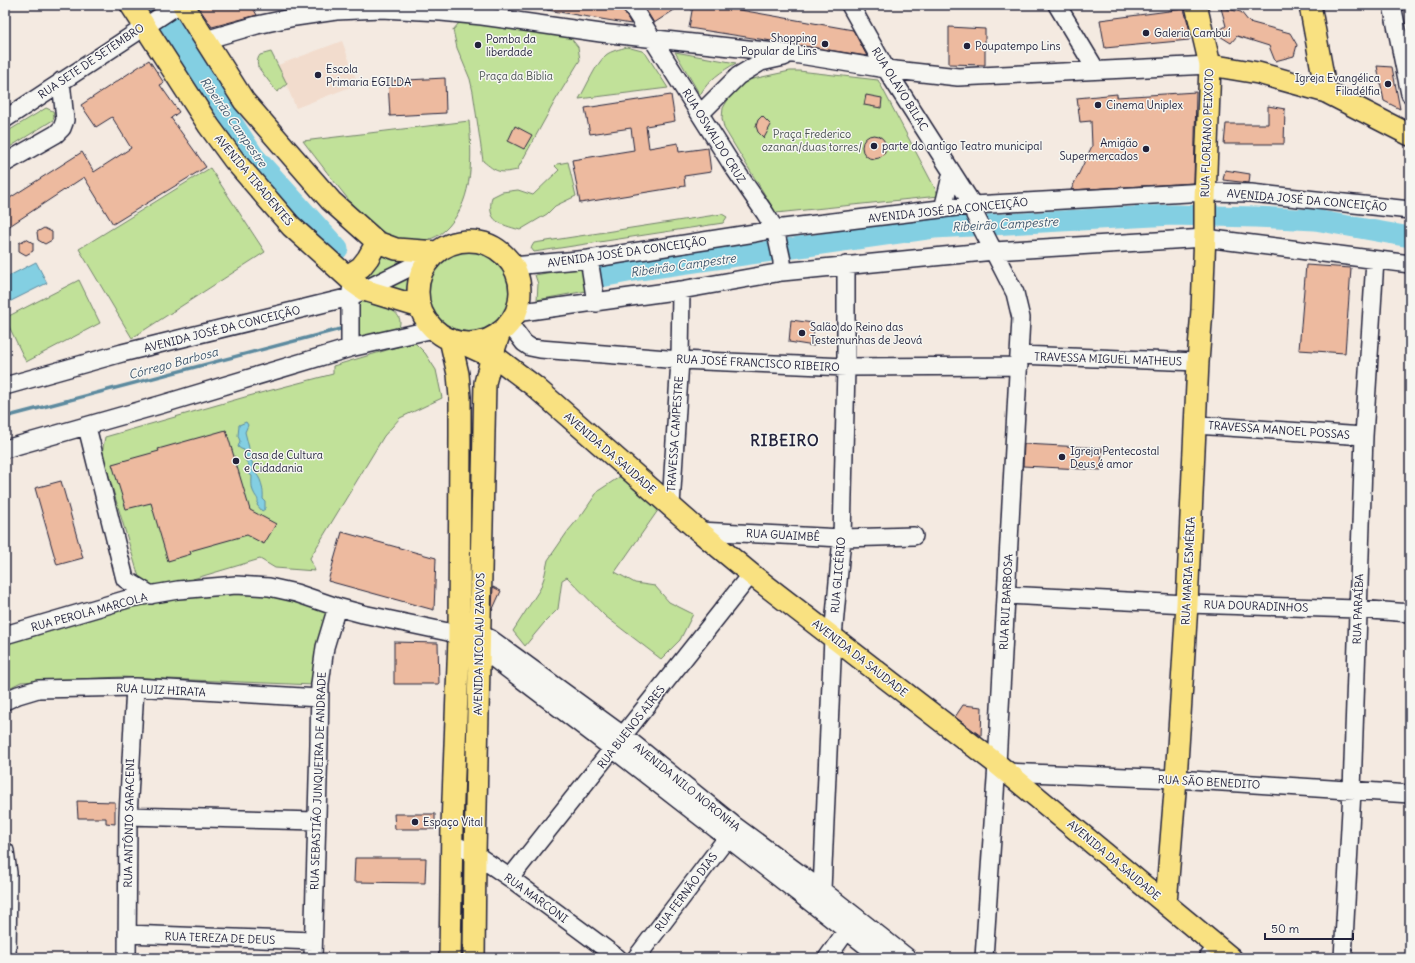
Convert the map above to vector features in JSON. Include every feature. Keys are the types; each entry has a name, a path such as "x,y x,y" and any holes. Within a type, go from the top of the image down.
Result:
{"main road":[{"name":"AVENIDA TIRADENTES","path":"131,5 147,24 209,126 234,160 291,226 353,286 420,307"},
{"name":"RUA FLORIANO PEIXOTO","path":"1196,5 1210,65 1201,235"},
{"path":"1310,5 1326,92"},
{"path":"178,6 205,40 244,101 331,201 377,242 396,249 435,254"},
{"path":"1210,65 1258,73 1326,92 1410,135"},
{"name":"RUA MARIA ESMÉRIA","path":"1166,903 1176,779 1187,604 1198,362 1202,310 1201,235"},
{"path":"462,241 475,241 488,244 499,251 513,266 518,277 520,289 519,301 508,323 489,339 476,342 449,337 426,319 420,307 418,294 419,280 424,267 435,254 449,245 462,241"},
{"path":"353,286 361,267 377,242"},
{"name":"AVENIDA NICOLAU ZARVOS","path":"474,958 485,383 492,356 508,323"},
{"name":"AVENIDA NICOLAU ZARVOS","path":"449,337 458,374 460,397 450,958"},
{"name":"AVENIDA DA SAUDADE","path":"449,337 492,356 513,369 699,531 751,574 1002,768 1166,903 1219,954"}],"street":[{"name":"RUA OSWALDO CRUZ","path":"631,5 732,165 765,213 776,234 782,267"},
{"name":"RUA OLAVO BILAC","path":"850,5 886,69 952,172 974,210 992,246"},
{"path":"1057,5 1096,70"},
{"path":"1392,5 1404,34 1410,94"},
{"name":"RUA SETE DE SETEMBRO","path":"5,118 147,24 178,6"},
{"path":"205,40 257,25 295,17 336,11 381,9 475,16 652,39 693,42 794,54 886,69 958,77 1210,65"},
{"path":"700,114 738,76 762,62 794,54"},
{"path":"5,163 56,134 62,128 65,120 61,81"},
{"path":"943,209 952,172"},
{"name":"AVENIDA JOSÉ DA CONCEIÇÃO","path":"513,266 589,259 756,233 776,234 943,209 974,210 1251,193 1410,210"},
{"path":"508,323 596,303 681,290 782,267 846,265 992,246 1201,235 1410,264"},
{"name":"RUA RUI BARBOSA","path":"984,958 1002,768 1006,595 1021,318 1015,294 992,246"},
{"name":"AVENIDA JOSÉ DA CONCEIÇÃO","path":"5,386 353,286 435,254"},
{"path":"589,259 596,303"},
{"name":"RUA PARAÍBA","path":"1343,958 1352,791 1364,436 1375,260"},
{"name":"RUA GLICÉRIO","path":"818,908 822,890 833,637 842,538 846,367 846,265"},
{"path":"350,348 353,286"},
{"name":"TRAVESSA CAMPESTRE","path":"671,506 680,360 681,290"},
{"name":"RUA JOSÉ FRANCISCO RIBEIRO","path":"508,323 530,347 680,360 846,367 1019,361"},
{"path":"5,449 163,404 350,348 449,337"},
{"name":"TRAVESSA MIGUEL MATHEUS","path":"1019,361 1198,362"},
{"name":"TRAVESSA MANOEL POSSAS","path":"1195,425 1364,436"},
{"path":"89,435 125,578 152,595"},
{"name":"RUA GUAIMBÊ","path":"699,531 842,538 914,536"},
{"name":"RUA BUENOS AIRES","path":"510,878 751,574"},
{"name":"RUA PEROLA MARCOLA","path":"5,635 131,598 178,590 236,585 269,587 296,593 337,607 456,633"},
{"name":"RUA DOURADINHOS","path":"1006,595 1187,604 1358,609 1410,613"},
{"name":"RUA SEBASTIÃO JUNQUEIRA DE ANDRADE","path":"313,958 320,684 325,647 337,607"},
{"name":"AVENIDA NILO NORONHA","path":"456,633 480,639 491,639 730,832 818,908 853,925 908,958"},
{"name":"RUA LUIZ HIRATA","path":"5,701 18,694 38,689 135,687 320,698"},
{"name":"RUA ANTÔNIO SARACENI","path":"127,958 128,816 135,687"},
{"name":"RUA SÃO BENEDITO","path":"1002,768 1410,794"},
{"path":"128,816 317,821"},
{"name":"AVENIDA NILO NORONHA","path":"730,832 822,890 882,958"},
{"name":"RUA FERNÃO DIAS","path":"636,958 730,832"},
{"name":"RUA MARCONI","path":"451,843 475,854 510,878 618,958"},
{"path":"5,851 8,873 7,958"},
{"path":"827,958 853,925"},
{"name":"RUA TEREZA DE DEUS","path":"127,934 313,941"}],"shaded area":[{"name":"Escola Primaria EGILDA","path":"342,41 358,84 296,108 278,65"}],"green space":[{"name":"Praça da Bíblia","path":"468,22 570,37 578,47 580,60 555,101 517,170 506,172 498,171 491,168 483,161 473,92 470,79 457,48 453,30 459,23"},
{"path":"627,47 642,51 646,54 668,88 579,99 602,59 610,52"},
{"path":"271,52 287,84 277,92 258,67 257,62 260,55"},
{"path":"675,52 736,63 711,80 700,95"},
{"name":"Praça Frederico ozanan/duas torres/","path":"790,71 878,80 939,196 776,213 724,128 722,118 723,108 730,96 748,80"},
{"path":"46,108 53,111 53,120 5,150 5,133"},
{"path":"469,121 471,148 470,176 463,202 457,215 449,226 441,234 428,240 407,240 384,235 374,231 363,219 303,141"},
{"path":"568,162 576,196 555,206 547,214 520,230 496,221 491,212 492,197 502,192 518,190 533,195 559,170 555,166 557,164"},
{"path":"210,168 265,252 132,338 79,249"},
{"path":"722,214 727,217 723,223 534,252 531,248 534,243"},
{"path":"379,248 410,258 368,282 360,278"},
{"path":"468,250 484,253 498,262 507,276 510,292 507,308 498,322 484,331 468,334 452,331 438,322 429,308 426,292 429,276 438,262 452,253"},
{"path":"582,267 586,291 537,300 538,284 535,275"},
{"path":"412,275 406,290 406,299 384,286"},
{"path":"79,280 100,323 26,362 5,318"},
{"path":"356,298 382,305 395,312 399,317 400,322 398,330 387,336 358,344"},
{"name":"Casa de Cultura e Cidadania","path":"414,342 425,353 436,370 442,398 400,418 384,436 310,558 315,571 275,568 260,559 156,590 141,584 102,453 105,437 245,397 333,374 333,366"},
{"path":"624,474 661,506 615,572 635,583 655,586 669,602 693,614 680,640 661,659 605,616 567,577 562,580 558,609 525,646 513,631 540,589 548,560 598,491"},
{"path":"234,591 273,592 332,613 314,685 120,677 21,682 5,690 5,642 145,603"}],"water":[{"path":"36,262 47,283 7,303 5,298 5,278"},
{"path":"246,422 248,425 245,432 249,448 248,451 253,457 253,471 260,480 263,499 265,501 265,509 262,511 257,505 258,500 252,489 252,476 246,470 249,465 245,460 246,457 244,450 238,447 240,441 238,436 239,425"}],"building":[{"path":"197,5 251,5 257,15 212,27"},
{"path":"547,5 621,5 631,24 547,10"},
{"path":"643,5 682,5 654,23"},
{"name":"Shopping Popular de Lins","path":"693,5 712,5 853,30 867,56 689,28"},
{"path":"1221,8 1241,12 1249,22 1290,33 1297,45 1294,56 1275,61 1269,46 1237,36 1231,43 1215,33 1226,26"},
{"name":"Galeria Cambuí","path":"1184,9 1190,31 1189,40 1105,48 1100,20"},
{"name":"Poupatempo Lins","path":"949,27 985,29 985,65 949,64"},
{"path":"149,60 164,83 160,85 179,112 171,118 206,167 113,224 84,177 5,229 5,201 82,152 94,172 131,148 112,117 96,127 81,105"},
{"name":"Igreja Evangélica Filadélfia","path":"1377,66 1392,67 1400,109 1384,101"},
{"path":"445,78 446,113 390,116 388,81"},
{"name":"Amigão Supermercados","path":"1196,92 1194,183 1071,190 1092,146 1091,121 1080,122 1077,98 1117,94 1117,97"},
{"path":"671,95 675,121 646,126 649,148 678,143 679,152 708,148 711,172 684,176 685,186 580,203 572,160 634,150 631,128 590,134 585,108"},
{"path":"866,95 882,98 881,108 864,105"},
{"path":"1268,106 1285,109 1284,144 1224,144 1226,124 1268,124"},
{"path":"762,116 771,125 764,138 758,132 756,126 758,120"},
{"path":"515,126 532,135 524,149 508,141"},
{"name":"parte do antigo Teatro municipal","path":"874,135 879,136 885,142 885,152 879,158 874,159 869,158 863,152 862,147 863,142 869,136"},
{"path":"1225,170 1250,174 1249,183 1223,180"},
{"path":"44,228 52,232 52,240 45,244 38,240 37,232"},
{"path":"26,239 33,243 33,251 26,255 19,251 19,243"},
{"path":"1306,265 1351,268 1345,353 1299,350"},
{"name":"Salão do Reino das Testemunhas de Jeová","path":"791,320 813,323 814,346 789,342"},
{"path":"226,430 250,510 276,524 264,544 247,535 190,551 191,554 168,561 151,503 126,509 112,464 159,451 158,449"},
{"name":"Igreja Pentecostal Deus é amor","path":"1024,444 1102,448 1101,470 1023,466"},
{"path":"61,481 83,558 57,565 35,488"},
{"path":"342,532 436,558 434,610 328,581"},
{"path":"493,587 501,591 492,611"},
{"path":"394,642 438,643 439,684 394,684"},
{"path":"963,705 982,707 981,736 955,717"},
{"path":"77,801 115,802 115,824 106,823 106,818 78,818"},
{"name":"Espaço Vital","path":"394,814 435,814 435,829 395,829"},
{"path":"355,858 426,858 425,883 354,882"}],"waterway":[{"name":"Ribeirão Campestre","path":"156,5 254,156 338,249"},
{"name":"Ribeirão Campestre","path":"601,277 639,270 934,228 1172,215 1315,220 1410,237"},
{"name":"Córrego Barbosa","path":"5,417 344,328"}],"place":[{"name":"Galeria Cambuí","path":"1146,33"},
{"name":"Shopping Popular de Lins","path":"825,44"},
{"name":"Pomba da liberdade","path":"478,45"},
{"name":"Poupatempo Lins","path":"967,46"},
{"name":"Escola Primaria EGILDA","path":"318,75"},
{"name":"Igreja Evangélica Filadélfia","path":"1388,84"},
{"name":"Cinema Uniplex","path":"1098,105"},
{"name":"parte do antigo Teatro municipal","path":"874,146"},
{"name":"Amigão Supermercados","path":"1146,149"},
{"name":"Salão do Reino das Testemunhas de Jeová","path":"802,333"},
{"name":"Igreja Pentecostal Deus é amor","path":"1062,457"},
{"name":"Casa de Cultura e Cidadania","path":"236,461"},
{"name":"Espaço Vital","path":"415,822"}],"district":[{"name":"RIBEIRO","path":"785,440"}]}
